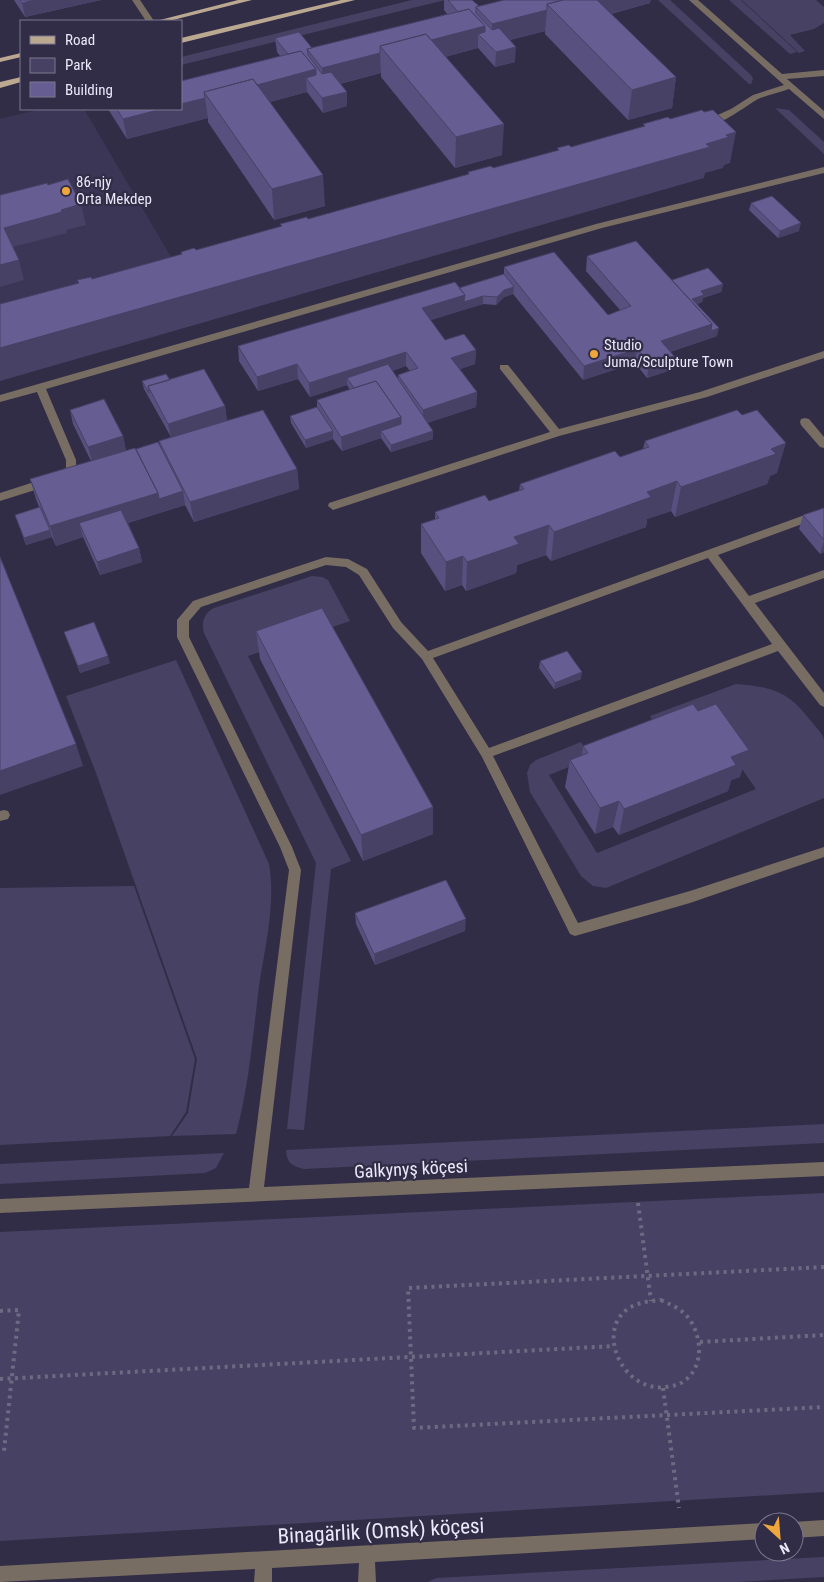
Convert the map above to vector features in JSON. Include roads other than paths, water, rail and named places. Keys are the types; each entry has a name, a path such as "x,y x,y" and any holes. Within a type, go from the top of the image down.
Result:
{"main road":[{"path":"164,20 248,0"},
{"path":"182,41 351,0"},
{"path":"0,60 20,55"},
{"path":"0,85 20,80"}],"street":[{"path":"136,0 149,20"},
{"path":"693,0 824,116"},
{"path":"781,77 824,72"},
{"path":"696,128 734,111 756,97 791,86"},
{"path":"0,400 599,226 824,170"},
{"path":"333,506 557,433 703,395 824,354"},
{"path":"504,367 557,433"},
{"path":"0,497 66,476 72,469 71,460 40,388"},
{"path":"805,422 824,444"},
{"path":"426,656 824,512"},
{"path":"710,553 748,601 779,646 824,702"},
{"path":"256,1194 295,870 286,847 183,636 183,620 197,604 326,561 348,563 363,572 397,625 426,656 486,754 575,930 690,897 824,852"},
{"path":"748,601 824,574"},
{"path":"486,754 779,646"},
{"name":"Galkynyş köçesi","path":"0,1206 824,1169"},
{"path":"804,1529 824,1528"},
{"name":"Binagärlik (Omsk) köçesi","path":"0,1575 754,1533"},
{"path":"367,1555 367,1582"},
{"path":"263,1582 264,1559"}],"place":[{"name":"86-njy Orta Mekdep","path":"66,191"},
{"name":"Studio Juma/Sculpture Town","path":"594,354"}]}
